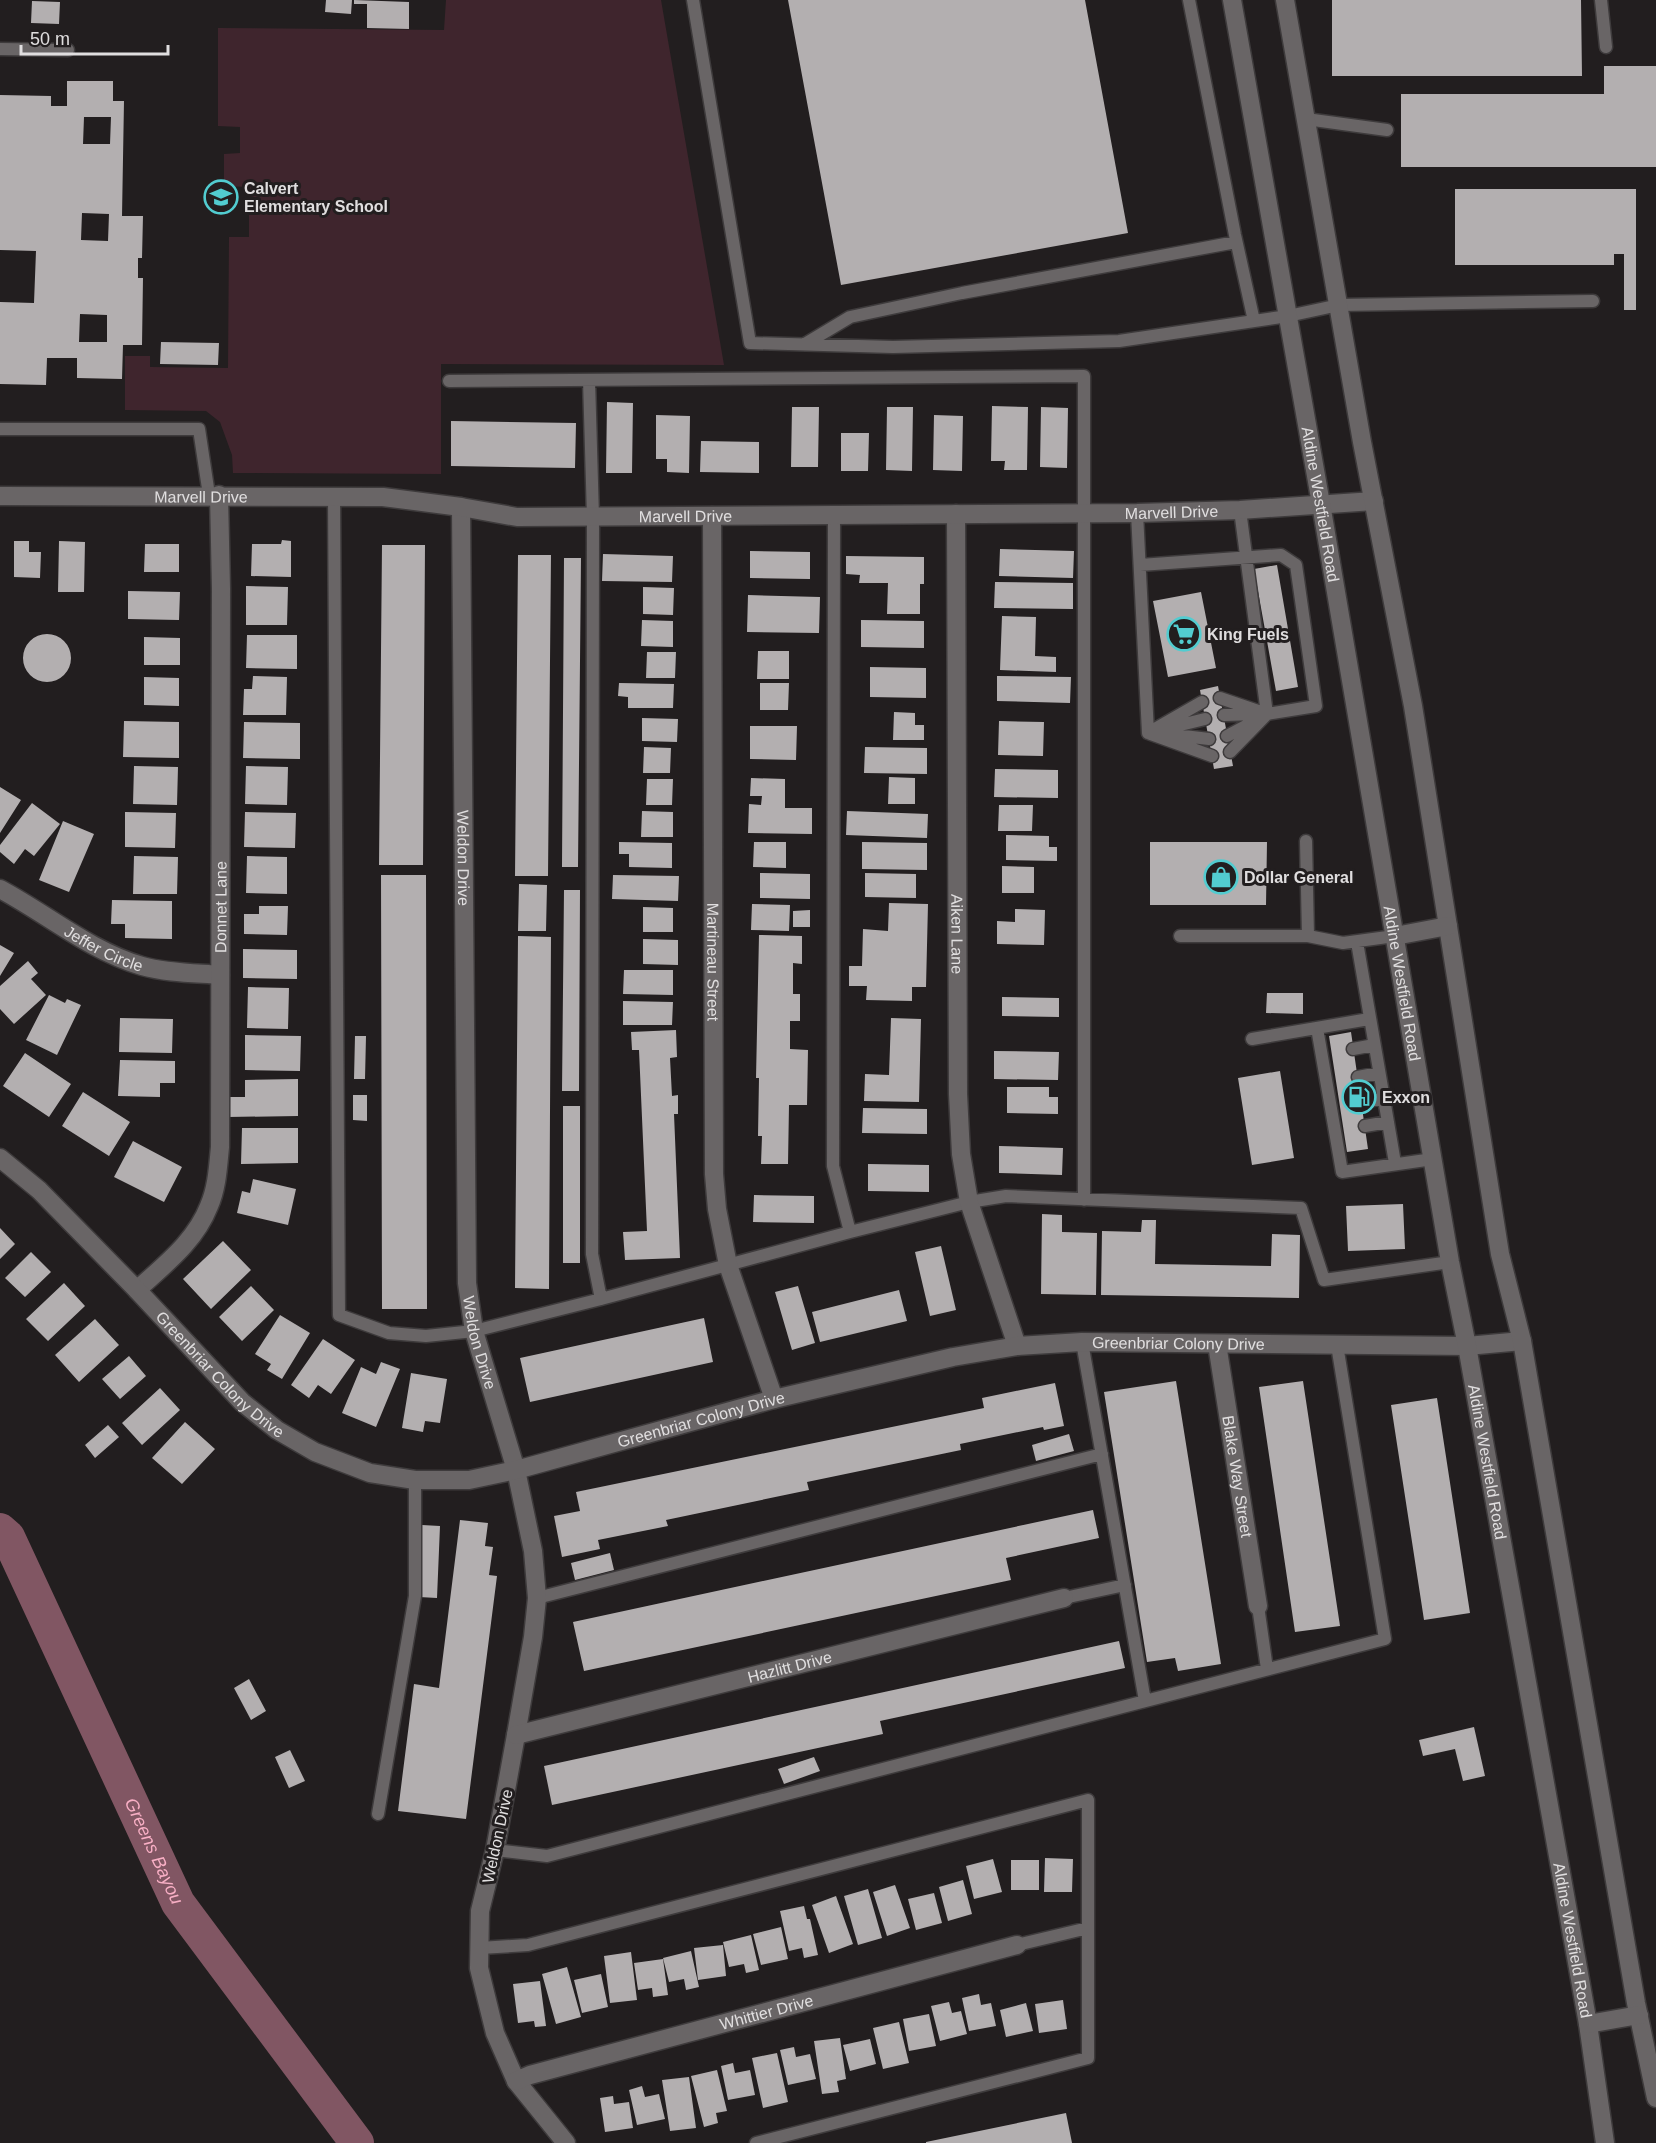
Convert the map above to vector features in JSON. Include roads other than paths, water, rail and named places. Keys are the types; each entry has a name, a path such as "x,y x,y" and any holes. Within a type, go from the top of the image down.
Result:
{"street":[{"name":"Aldine Westfield Road","path":"1232,0 1321,504 1450,1262 1588,2024 1605,2143"},
{"path":"1285,0 1374,501 1413,706 1500,1254 1522,1341 1639,2015 1656,2098"},
{"name":"Donnet Lane","path":"137,1290 192,1238 210,1204 218,1174 220,1147 221,590 214,495"},
{"name":"Marvell Drive","path":"0,496 383,497 517,517 1137,513 1240,510 1374,501"},
{"name":"Weldon Drive","path":"461,507 467,1283 474,1331 516,1470 533,1551 537,1598 533,1637 516,1735 495,1850 480,1911 479,1968 495,2033 516,2081 566,2143"},
{"name":"Aiken Lane","path":"956,514 958,1094 961,1154 969,1202 1017,1346"},
{"name":"Martineau Street","path":"712,516 714,1174 717,1209 728,1265 774,1399"},
{"name":"Jeffer Circle","path":"0,889 82,939 112,954 141,965 169,971 220,975"},
{"path":"1395,936 1448,926"},
{"name":"Greenbriar Colony Drive","path":"0,1158 39,1190 242,1402 277,1430 315,1452 370,1473 415,1480 469,1480 516,1470 774,1399 953,1357 1017,1346 1082,1342 1467,1346 1522,1341"},
{"name":"Blake Way Street","path":"1217,1344 1258,1606"},
{"name":"Hazlitt Drive","path":"516,1735 1064,1598"},
{"name":"Whittier Drive","path":"516,2081 530,2075 1017,1945"},
{"path":"1588,2024 1639,2015"}],"lane":[{"path":"693,0 750,343 893,347 1119,341 1288,316 1339,305 1593,301"},
{"path":"1189,0 1236,242 1254,321"},
{"path":"1601,0 1606,47"},
{"path":"0,49 68,50"},
{"path":"1306,119 1387,130"},
{"path":"805,345 850,317 962,293 1236,242"},
{"path":"449,381 1084,376 1084,1200"},
{"path":"589,380 593,516 592,1254 602,1299"},
{"path":"0,429 199,429 214,495"},
{"path":"334,497 339,1315 389,1333 426,1336 474,1331 850,1232 969,1202 1006,1196 1300,1208 1324,1280 1450,1262"},
{"path":"1240,510 1268,714"},
{"path":"1137,513 1148,733"},
{"path":"834,515 833,1166 850,1232"},
{"path":"1140,565 1281,555 1296,565 1316,706 1268,714 1224,715"},
{"path":"1220,698 1268,714"},
{"path":"1148,733 1202,702"},
{"path":"1227,736 1268,714"},
{"path":"1230,752 1268,714"},
{"path":"1148,733 1205,719"},
{"path":"1148,733 1209,739"},
{"path":"1148,733 1212,756"},
{"path":"1306,841 1308,936"},
{"path":"1180,936 1308,936 1343,943 1395,936"},
{"path":"1356,942 1395,1163"},
{"path":"1252,1038 1369,1019"},
{"path":"1317,1028 1327,1054 1336,1107 1342,1172 1433,1159"},
{"path":"1353,1049 1374,1045"},
{"path":"1358,1077 1379,1073"},
{"path":"1361,1102 1384,1098"},
{"path":"1365,1126 1388,1122"},
{"path":"1082,1342 1145,1701"},
{"path":"495,1850 547,1856 1385,1639 1337,1345"},
{"path":"537,1598 1102,1454"},
{"path":"378,1814 415,1596 415,1480"},
{"path":"1064,1598 1125,1585"},
{"path":"1258,1606 1267,1669"},
{"path":"480,1948 528,1945 1088,1800 1088,2058 756,2143"},
{"path":"1017,1945 1088,1928"}],"waterway":[{"name":"Greens Bayou","path":"0,1530 8,1537 178,1903 357,2143"}],"place":[{"name":"Calvert Elementary School","path":"221,197"},
{"name":"King Fuels","path":"1184,634"},
{"name":"Dollar General","path":"1221,877"},
{"name":"Exxon","path":"1359,1097"}]}
